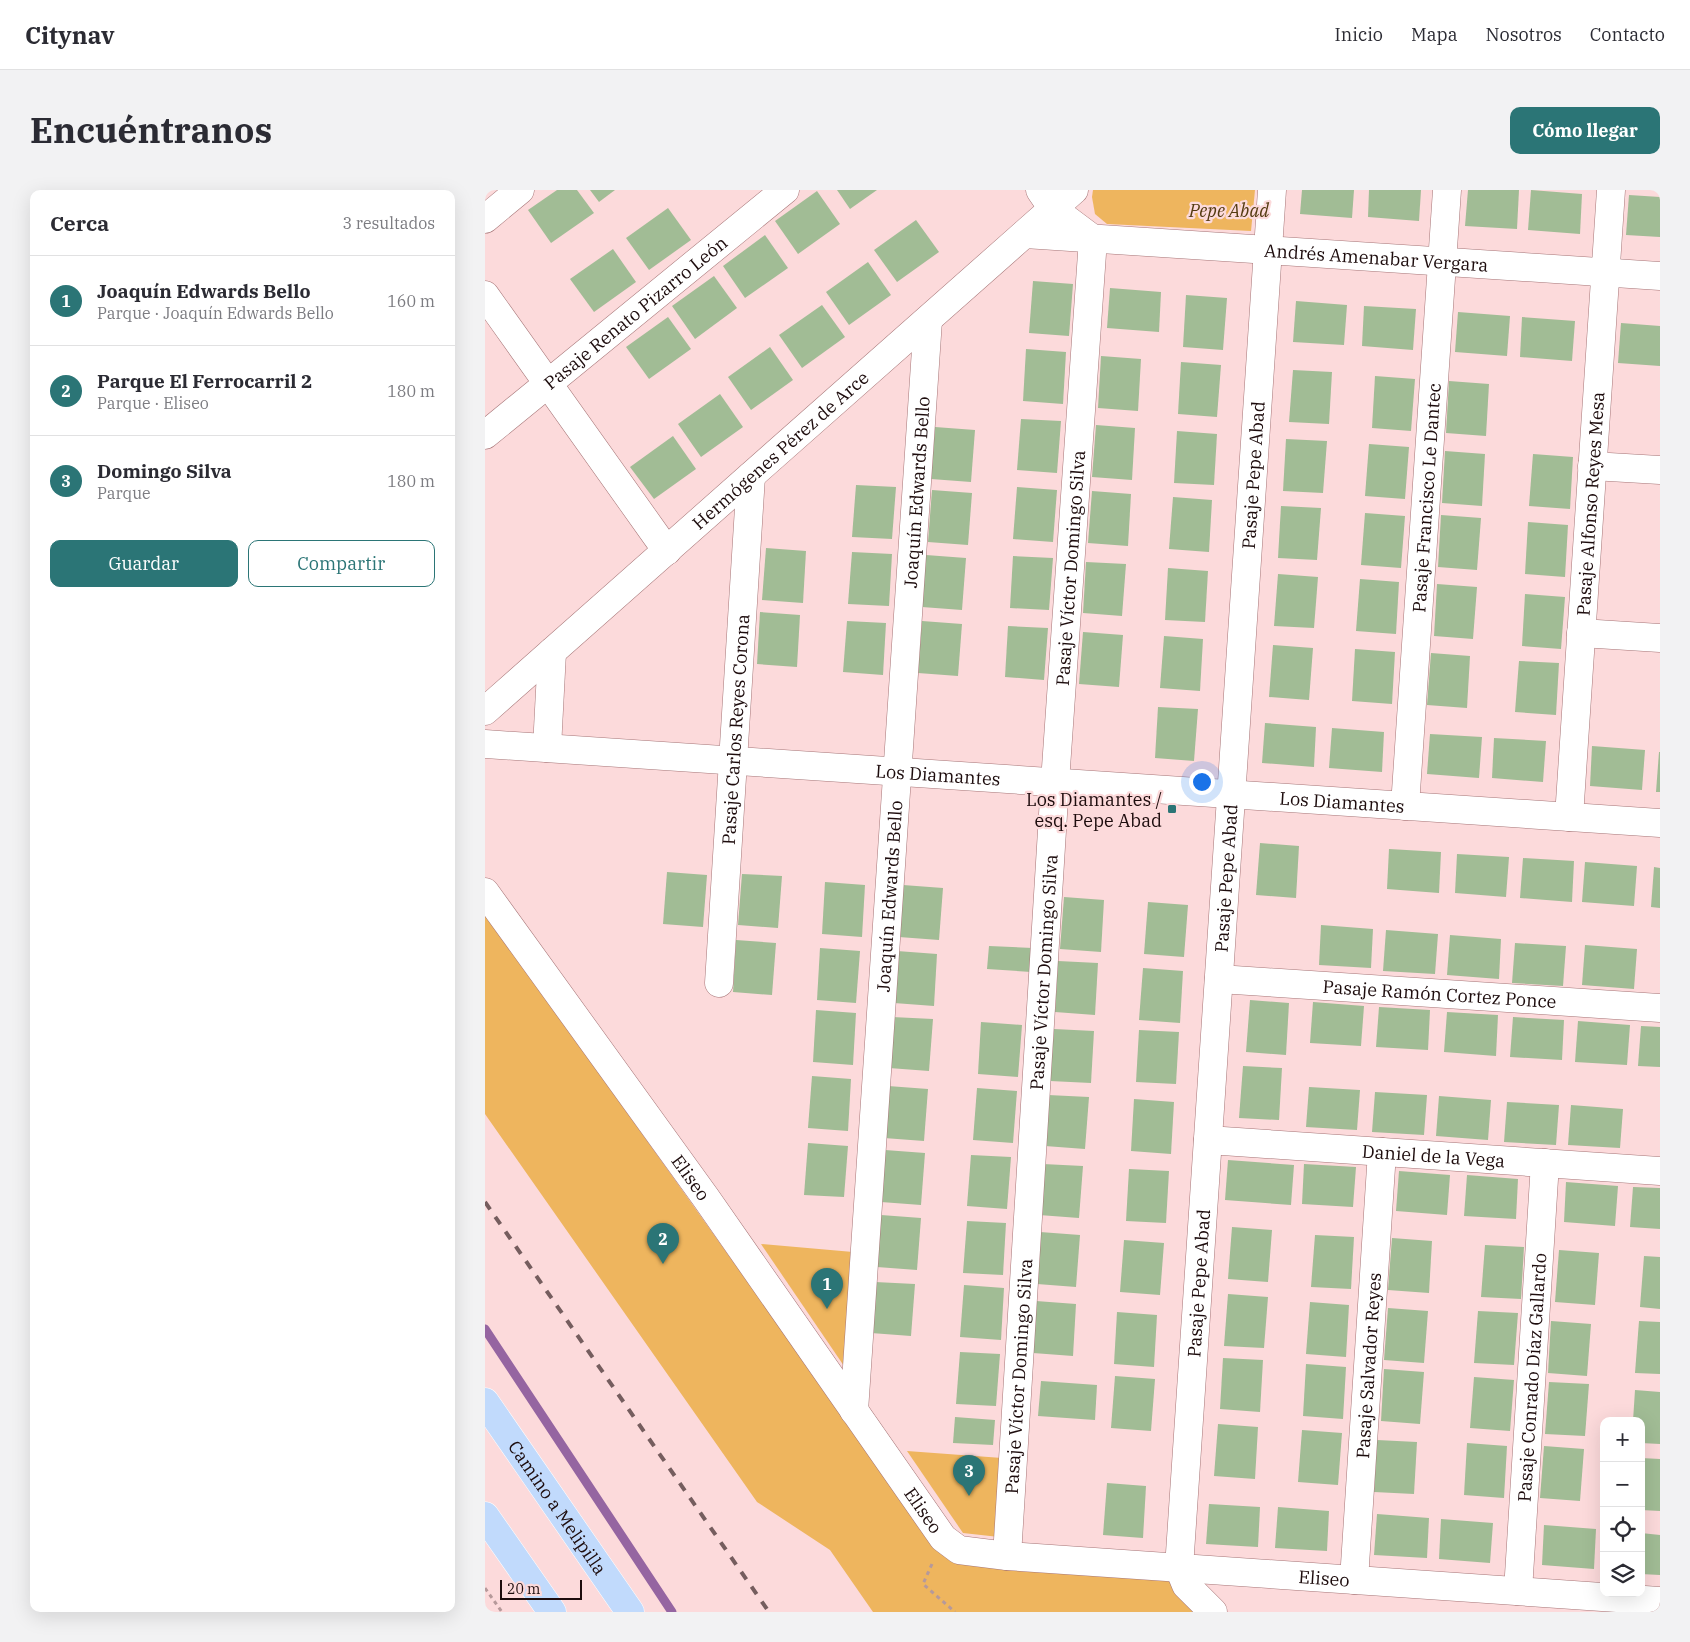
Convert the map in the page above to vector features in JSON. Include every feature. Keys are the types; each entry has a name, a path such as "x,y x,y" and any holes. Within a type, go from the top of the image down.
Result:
{"main road":[{"name":"Camino a Melipilla","path":"485,1402 630,1612"},
{"path":"485,1516 552,1612"}],"street":[{"path":"485,219 520,190"},
{"name":"Pasaje Renato Pizarro León","path":"485,435 785,190"},
{"name":"Hermógenes Pérez de Arce","path":"485,711 1025,234 1046,199 1074,190"},
{"name":"Pasaje Pepe Abad","path":"1179,1568 1272,190"},
{"name":"Pasaje Francisco Le Dantec","path":"1405,806 1447,190"},
{"name":"Pasaje Alfonso Reyes Mesa","path":"1569,817 1611,190"},
{"path":"1046,199 1093,239"},
{"name":"Andrés Amenabar Vergara","path":"1025,234 1660,276"},
{"name":"Pasaje Víctor Domingo Silva","path":"1007,1556 1055,782 1093,239"},
{"path":"485,295 667,550"},
{"name":"Joaquín Edwards Bello","path":"854,1411 928,320"},
{"path":"1592,466 1660,470"},
{"name":"Pasaje Carlos Reyes Corona","path":"719,983 751,476"},
{"path":"1581,633 1660,638"},
{"path":"547,748 552,652"},
{"name":"Los Diamantes","path":"485,744 1660,823"},
{"name":"Eliseo","path":"485,892 701,1190 943,1538 959,1550 1007,1556 1660,1601"},
{"name":"Pasaje Ramón Cortez Ponce","path":"1219,979 1660,1008"},
{"name":"Daniel de la Vega","path":"1208,1140 1660,1170"},
{"name":"Pasaje Salvador Reyes","path":"1354,1580 1382,1152"},
{"name":"Pasaje Conrado Díaz Gallardo","path":"1518,1592 1545,1163"},
{"path":"1179,1568 1186,1585 1213,1612"}],"path":[{"path":"943,1538 923,1584 955,1612"},
{"path":"485,1588 502,1612"}],"green space":[{"name":"Pepe Abad","path":"1093,190 1255,190 1251,231 1107,224 1095,214 1092,197"},
{"path":"485,913 939,1551 1165,1575 1200,1612 873,1612 830,1550 757,1502 485,1114"},
{"path":"761,1244 853,1252 844,1366"},
{"path":"907,1451 1002,1458 999,1537 963,1533"}],"building":[{"path":"557,190 577,190 594,213 551,243 528,210"},
{"path":"590,190 615,190 599,202"},
{"path":"837,190 877,190 850,209"},
{"path":"1302,190 1354,190 1352,218 1300,214"},
{"path":"1369,190 1421,190 1419,221 1368,217"},
{"path":"1468,190 1519,190 1517,229 1465,226"},
{"path":"1531,190 1582,194 1580,234 1528,230"},
{"path":"817,191 840,224 798,254 775,221"},
{"path":"1629,195 1660,197 1660,237 1626,235"},
{"path":"668,208 691,240 649,270 626,238"},
{"path":"916,220 939,252 897,282 874,250"},
{"path":"765,235 788,268 745,298 723,266"},
{"path":"613,249 636,282 594,312 570,279"},
{"path":"868,262 891,295 849,325 826,292"},
{"path":"714,276 737,308 695,339 672,306"},
{"path":"1033,281 1073,284 1069,336 1029,333"},
{"path":"1110,288 1161,292 1159,332 1107,328"},
{"path":"1186,295 1227,298 1223,350 1183,347"},
{"path":"1296,301 1347,305 1344,345 1293,342"},
{"path":"822,305 845,337 802,368 779,335"},
{"path":"1364,306 1416,309 1413,350 1362,346"},
{"path":"1458,312 1510,316 1507,356 1455,352"},
{"path":"668,317 691,349 649,379 626,347"},
{"path":"1522,317 1575,321 1572,361 1520,357"},
{"path":"1621,323 1660,326 1660,366 1618,363"},
{"path":"770,347 793,380 751,410 728,377"},
{"path":"1026,349 1066,352 1063,404 1023,401"},
{"path":"1101,356 1141,359 1138,411 1098,408"},
{"path":"1181,362 1221,365 1217,417 1178,414"},
{"path":"1293,370 1332,372 1329,424 1289,422"},
{"path":"1375,376 1415,379 1411,431 1372,428"},
{"path":"1449,381 1489,384 1486,436 1446,433"},
{"path":"720,394 743,427 701,457 678,424"},
{"path":"1021,419 1061,421 1057,473 1017,470"},
{"path":"1096,425 1135,428 1132,480 1092,477"},
{"path":"935,427 975,430 971,482 931,479"},
{"path":"1177,431 1217,434 1214,485 1174,483"},
{"path":"673,436 696,469 654,499 630,467"},
{"path":"1286,439 1327,441 1323,493 1283,491"},
{"path":"1369,444 1409,447 1405,499 1365,496"},
{"path":"1445,451 1485,454 1482,506 1442,503"},
{"path":"1533,454 1573,457 1570,509 1529,506"},
{"path":"856,485 896,487 892,539 852,537"},
{"path":"1017,487 1057,490 1053,542 1013,539"},
{"path":"932,490 972,493 968,545 928,542"},
{"path":"1092,491 1131,494 1128,546 1088,543"},
{"path":"1173,497 1212,500 1209,552 1169,549"},
{"path":"1281,506 1321,508 1317,560 1278,558"},
{"path":"1365,513 1405,516 1401,568 1361,565"},
{"path":"1441,515 1481,518 1477,570 1438,567"},
{"path":"1528,522 1568,525 1565,577 1525,574"},
{"path":"766,548 806,551 803,603 762,600"},
{"path":"852,552 892,554 889,606 848,604"},
{"path":"926,555 966,558 962,610 922,607"},
{"path":"1013,556 1053,558 1049,610 1010,608"},
{"path":"1086,562 1126,564 1122,616 1083,613"},
{"path":"1168,568 1208,571 1205,622 1165,620"},
{"path":"1278,574 1318,577 1314,628 1274,626"},
{"path":"1360,579 1399,582 1396,634 1356,631"},
{"path":"1437,584 1477,587 1473,639 1434,636"},
{"path":"1525,594 1565,597 1561,649 1522,646"},
{"path":"760,612 800,615 797,667 757,664"},
{"path":"847,621 886,623 883,675 843,672"},
{"path":"922,621 962,624 958,676 918,673"},
{"path":"1008,626 1048,628 1044,680 1005,677"},
{"path":"1083,632 1123,635 1119,687 1079,684"},
{"path":"1164,636 1203,639 1200,691 1160,688"},
{"path":"1273,645 1313,648 1309,700 1269,697"},
{"path":"1355,649 1395,652 1392,704 1352,701"},
{"path":"1431,653 1470,656 1467,708 1427,705"},
{"path":"1519,661 1559,663 1556,715 1515,712"},
{"path":"1158,707 1198,709 1194,761 1155,758"},
{"path":"1265,723 1316,727 1314,767 1262,763"},
{"path":"1332,728 1384,732 1382,772 1329,768"},
{"path":"1430,734 1482,737 1479,778 1427,774"},
{"path":"1494,738 1546,741 1543,782 1492,778"},
{"path":"1592,746 1645,750 1642,790 1590,786"},
{"path":"1659,752 1660,792 1656,792"},
{"path":"1260,843 1299,846 1296,898 1256,895"},
{"path":"1389,849 1441,852 1439,893 1387,889"},
{"path":"1457,854 1509,857 1506,897 1455,893"},
{"path":"1523,858 1574,861 1572,902 1520,898"},
{"path":"1585,862 1637,866 1634,906 1582,902"},
{"path":"1654,867 1660,868 1660,908 1651,907"},
{"path":"667,872 707,875 703,927 663,924"},
{"path":"742,874 782,876 778,928 738,925"},
{"path":"825,882 865,885 862,937 822,934"},
{"path":"903,885 943,888 939,940 899,937"},
{"path":"1064,897 1104,900 1101,952 1060,949"},
{"path":"1148,902 1188,905 1184,957 1144,954"},
{"path":"1321,925 1373,929 1371,968 1319,965"},
{"path":"1386,930 1438,934 1435,974 1383,971"},
{"path":"1450,935 1501,939 1499,979 1447,975"},
{"path":"736,940 776,943 772,995 733,992"},
{"path":"1515,943 1566,946 1563,986 1512,983"},
{"path":"1585,945 1637,949 1634,989 1582,985"},
{"path":"989,946 1033,948 1031,972 987,969"},
{"path":"820,948 860,951 856,1003 817,1000"},
{"path":"897,951 937,954 934,1006 894,1003"},
{"path":"1058,961 1098,963 1095,1015 1055,1012"},
{"path":"1143,968 1183,971 1180,1023 1139,1020"},
{"path":"1250,1000 1289,1003 1286,1055 1246,1052"},
{"path":"1313,1002 1364,1006 1361,1046 1310,1043"},
{"path":"1379,1007 1430,1010 1428,1050 1376,1047"},
{"path":"816,1010 856,1013 853,1065 813,1062"},
{"path":"1447,1012 1498,1015 1496,1056 1444,1052"},
{"path":"892,1017 933,1019 929,1071 889,1068"},
{"path":"1513,1017 1564,1020 1562,1060 1510,1057"},
{"path":"1578,1021 1630,1025 1627,1065 1575,1062"},
{"path":"981,1022 1022,1025 1018,1077 978,1074"},
{"path":"1641,1026 1660,1027 1660,1067 1638,1066"},
{"path":"1054,1029 1094,1031 1091,1083 1050,1081"},
{"path":"1139,1030 1179,1032 1176,1084 1136,1082"},
{"path":"1243,1066 1282,1068 1279,1120 1239,1118"},
{"path":"812,1076 851,1079 848,1131 808,1128"},
{"path":"888,1086 928,1089 924,1141 884,1138"},
{"path":"1309,1087 1360,1090 1357,1130 1306,1127"},
{"path":"977,1088 1017,1091 1013,1143 973,1140"},
{"path":"1375,1092 1427,1095 1424,1135 1372,1132"},
{"path":"1048,1095 1089,1097 1085,1149 1045,1146"},
{"path":"1439,1096 1491,1100 1488,1140 1436,1136"},
{"path":"1134,1099 1174,1102 1171,1154 1131,1151"},
{"path":"1507,1102 1559,1105 1556,1145 1504,1142"},
{"path":"1571,1105 1623,1109 1620,1148 1568,1145"},
{"path":"808,1143 848,1146 844,1197 804,1195"},
{"path":"885,1150 925,1153 921,1205 881,1202"},
{"path":"971,1155 1011,1157 1007,1209 967,1206"},
{"path":"1228,1160 1294,1165 1291,1205 1225,1200"},
{"path":"1043,1164 1083,1166 1079,1218 1039,1215"},
{"path":"1304,1164 1356,1167 1353,1207 1302,1204"},
{"path":"1129,1169 1169,1171 1166,1223 1126,1221"},
{"path":"1399,1171 1450,1175 1447,1215 1396,1211"},
{"path":"1467,1175 1518,1179 1516,1219 1464,1216"},
{"path":"1566,1182 1618,1186 1615,1226 1564,1222"},
{"path":"1633,1187 1660,1188 1660,1229 1630,1227"},
{"path":"881,1215 921,1218 917,1270 877,1267"},
{"path":"967,1221 1006,1223 1003,1275 963,1273"},
{"path":"1232,1227 1272,1230 1268,1282 1228,1279"},
{"path":"1040,1232 1080,1235 1076,1287 1037,1284"},
{"path":"1315,1235 1354,1237 1351,1289 1311,1287"},
{"path":"1392,1238 1432,1241 1429,1293 1388,1290"},
{"path":"1124,1240 1164,1243 1160,1295 1120,1292"},
{"path":"1485,1245 1524,1247 1521,1299 1481,1297"},
{"path":"1559,1250 1599,1253 1595,1305 1555,1302"},
{"path":"1644,1256 1660,1257 1660,1309 1640,1307"},
{"path":"875,1282 915,1284 911,1336 871,1333"},
{"path":"964,1285 1004,1288 1001,1340 960,1337"},
{"path":"1228,1294 1268,1297 1264,1348 1224,1346"},
{"path":"1036,1301 1076,1304 1073,1356 1033,1353"},
{"path":"1310,1302 1349,1305 1346,1357 1306,1354"},
{"path":"1388,1308 1428,1311 1424,1363 1384,1360"},
{"path":"1478,1311 1518,1313 1514,1365 1474,1363"},
{"path":"1117,1312 1157,1315 1154,1367 1114,1364"},
{"path":"1551,1321 1591,1324 1587,1376 1548,1373"},
{"path":"1639,1321 1660,1322 1660,1374 1635,1373"},
{"path":"960,1352 1000,1354 996,1406 956,1404"},
{"path":"1223,1358 1263,1360 1260,1412 1220,1409"},
{"path":"1306,1364 1346,1367 1343,1419 1303,1416"},
{"path":"1384,1369 1424,1372 1420,1424 1381,1421"},
{"path":"1115,1376 1155,1379 1151,1431 1111,1428"},
{"path":"1474,1377 1514,1380 1510,1431 1470,1428"},
{"path":"1041,1381 1097,1385 1095,1420 1038,1416"},
{"path":"1549,1382 1589,1384 1585,1436 1545,1434"},
{"path":"1635,1390 1660,1392 1660,1444 1645,1443 1645,1417 1633,1417"},
{"path":"955,1417 995,1420 993,1445 953,1443"},
{"path":"1218,1424 1258,1427 1255,1479 1214,1476"},
{"path":"1302,1430 1342,1433 1338,1485 1298,1482"},
{"path":"1377,1440 1417,1442 1414,1494 1374,1492"},
{"path":"1467,1443 1507,1446 1504,1498 1464,1495"},
{"path":"1544,1446 1584,1449 1580,1501 1540,1498"},
{"path":"1645,1458 1660,1459 1660,1511 1645,1510"},
{"path":"1107,1483 1146,1486 1143,1538 1103,1535"},
{"path":"1209,1504 1260,1507 1258,1547 1206,1544"},
{"path":"1278,1507 1329,1511 1327,1551 1275,1548"},
{"path":"1377,1514 1429,1518 1427,1558 1374,1555"},
{"path":"1441,1519 1493,1523 1490,1563 1439,1559"},
{"path":"1544,1525 1596,1529 1594,1569 1542,1565"},
{"path":"1645,1533 1660,1535 1660,1575 1645,1574"}],"waterway":[{"path":"485,1329 672,1612"}],"railway":[{"path":"485,1202 769,1612"}],"place":[{"name":"Los Diamantes / esq. Pepe Abad","path":"1172,809"},
{"name":"Parque El Ferrocarril 2","path":"663,1264"},
{"name":"Joaquín Edwards Bello","path":"827,1309"},
{"name":"Domingo Silva","path":"969,1496"}]}
